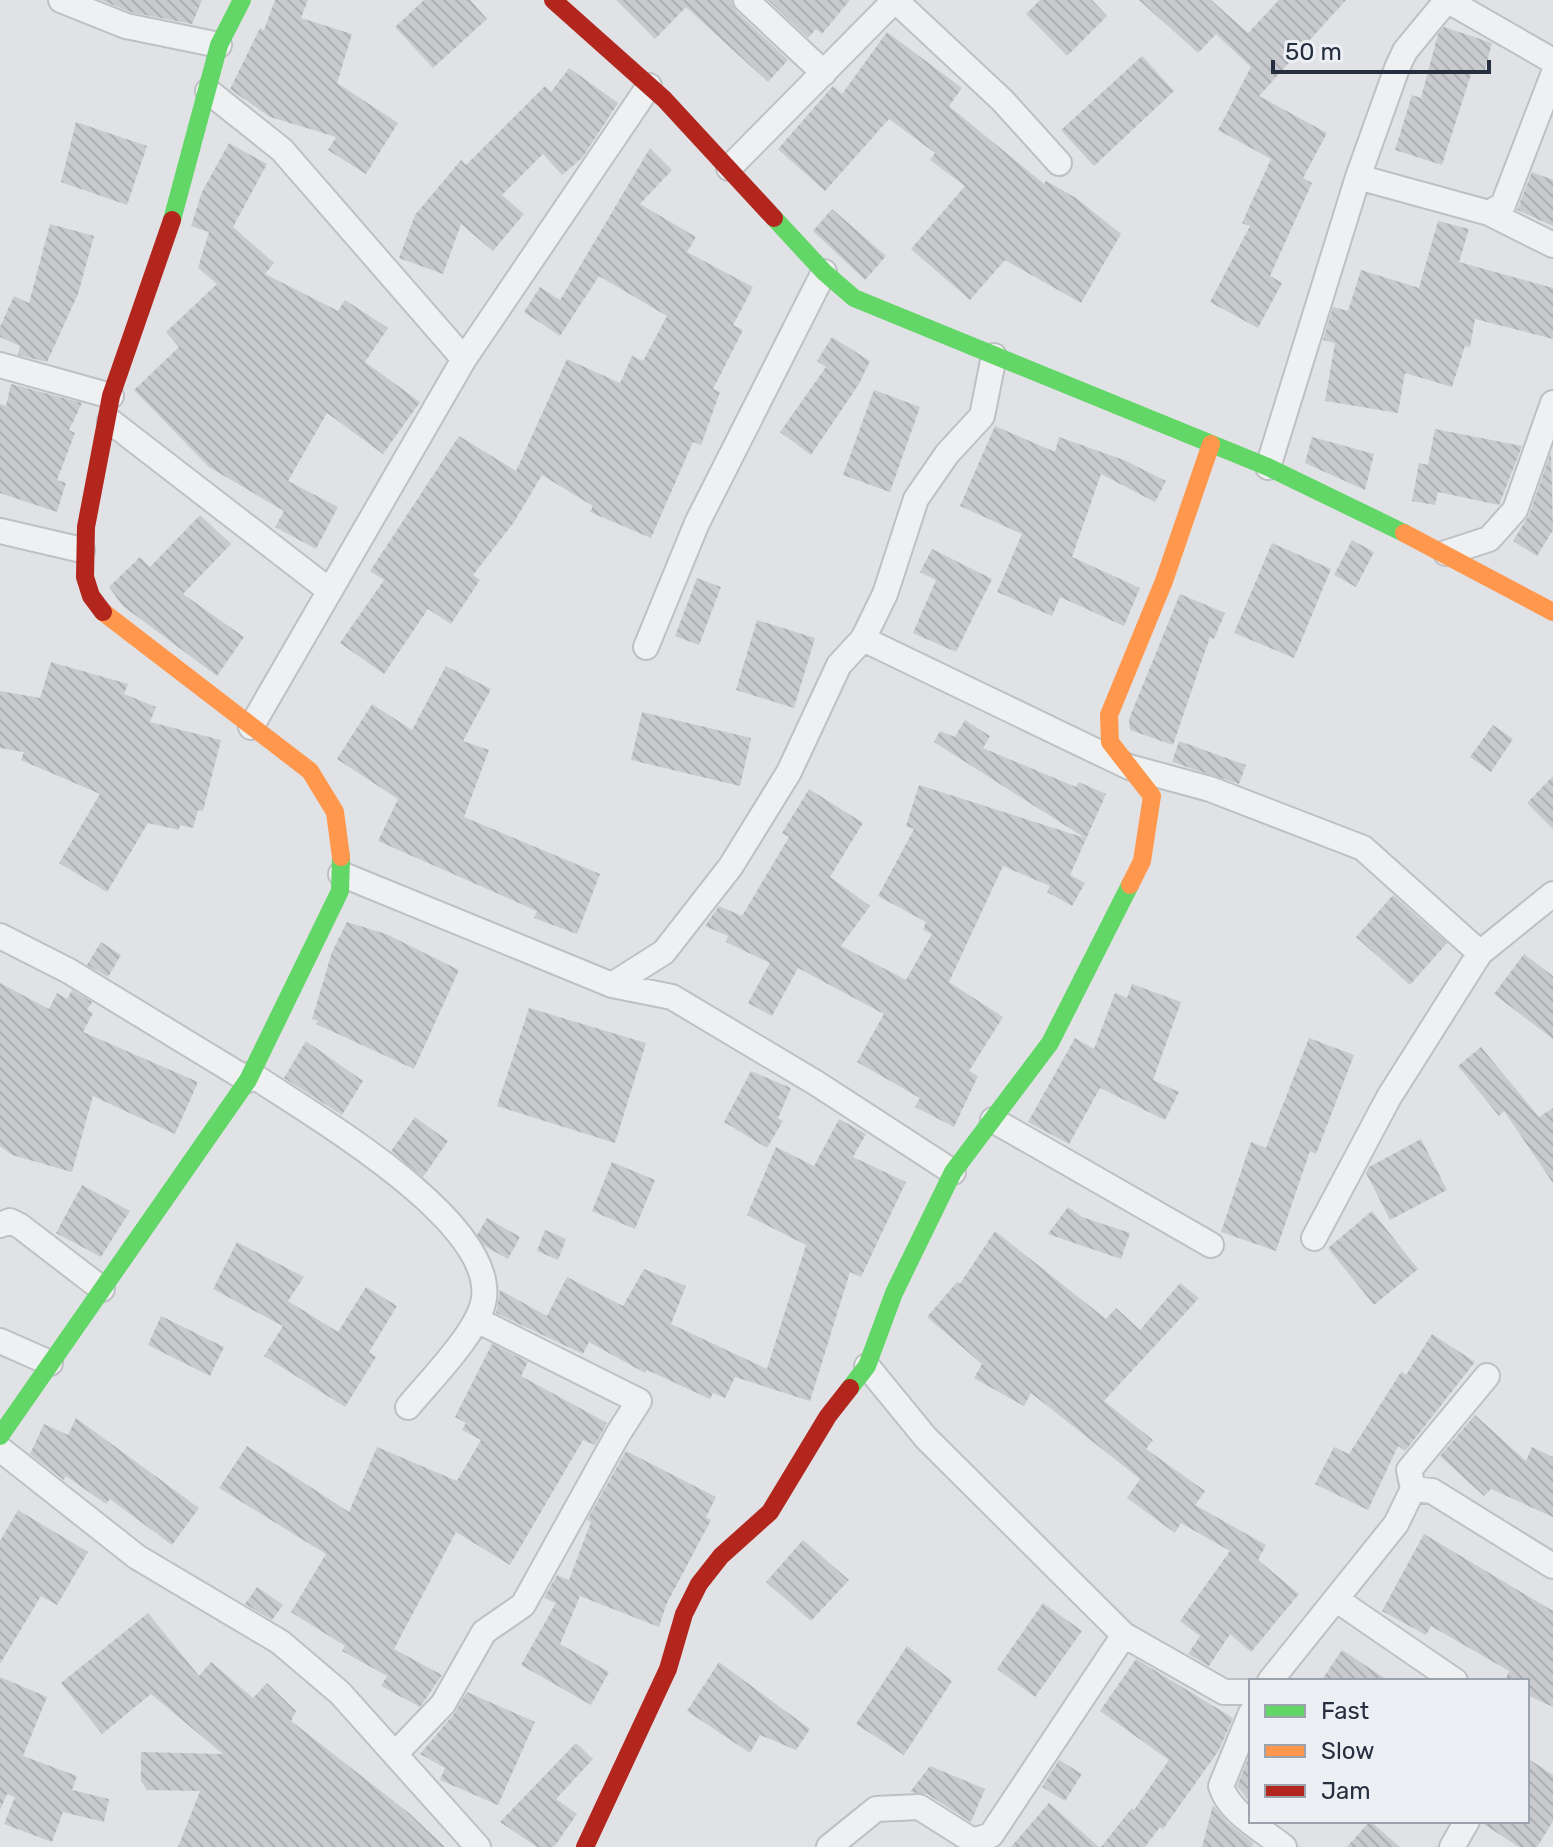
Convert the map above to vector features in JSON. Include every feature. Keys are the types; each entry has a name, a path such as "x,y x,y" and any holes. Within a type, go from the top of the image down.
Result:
{"street":[{"path":"0,1436 249,1077 340,891 341,848 335,812 310,771 109,620 90,594 82,550 111,408 182,191 219,45 242,0"},
{"path":"553,0 649,86 824,272 854,298 1268,467 1446,553 1553,612"},
{"path":"746,0 824,73"},
{"path":"729,168 895,0 1002,100 1059,163"},
{"path":"1268,467 1358,177 1405,51 1447,0 1553,61"},
{"path":"68,2 126,26 219,45"},
{"path":"1489,213 1503,205 1553,75"},
{"path":"251,727 464,359 649,86"},
{"path":"208,91 282,150 464,359"},
{"path":"1358,177 1489,213 1553,245"},
{"path":"646,647 697,523 824,272"},
{"path":"612,985 658,956 731,866 789,772 839,665 863,639 885,594 916,499 947,454 982,416 994,356"},
{"path":"0,365 111,408 330,591"},
{"path":"1446,553 1489,539 1515,510 1553,403"},
{"path":"585,1847 668,1669 684,1614 699,1584 721,1556 770,1512 828,1416 867,1366 894,1293 953,1172 1050,1043 1142,861 1152,796 1110,742 1109,715 1164,581 1211,444"},
{"path":"0,531 82,550"},
{"path":"863,639 1129,767 1210,789 1363,848 1480,953"},
{"path":"341,874 612,985 672,997 816,1083 953,1172"},
{"path":"1314,1238 1389,1097 1480,953 1553,894"},
{"path":"0,936 69,971 249,1077 408,1181 470,1245 482,1268 484,1298 477,1320 408,1407"},
{"path":"658,956 672,997"},
{"path":"993,1120 1211,1245"},
{"path":"0,1225 10,1221 20,1226 102,1289"},
{"path":"396,1753 443,1704 484,1632 523,1605 639,1401 477,1320"},
{"path":"0,1341 50,1363"},
{"path":"867,1366 926,1438 1124,1635 1224,1692 1249,1692"},
{"path":"1272,1679 1396,1524 1413,1489 1409,1470 1487,1376"},
{"path":"0,1449 137,1557 280,1642 340,1693 478,1847"},
{"path":"1413,1489 1432,1491 1553,1566"},
{"path":"1337,1600 1452,1679"},
{"path":"829,1847 876,1809 919,1807 973,1841 997,1841 1124,1635"},
{"path":"1249,1718 1221,1786 1225,1798 1249,1820"},
{"path":"1253,1823 1284,1847"},
{"path":"1452,1847 1466,1823"}],"building":[{"path":"101,0 202,0 192,24 130,12"},
{"path":"275,0 308,0 301,18 352,34 337,83 398,123 366,174 328,150 336,137 270,117 230,89 260,28 264,30"},
{"path":"424,0 470,0 487,19 433,68 395,27"},
{"path":"616,0 731,0 736,11 788,60 768,82 686,7 655,39"},
{"path":"768,0 850,0 822,34 816,29 808,38"},
{"path":"1040,0 1092,0 1107,16 1067,56 1026,14"},
{"path":"1139,0 1211,0 1248,33 1279,0 1346,0 1259,96 1327,133 1303,178 1312,183 1270,276 1282,283 1258,328 1210,302 1250,226 1242,223 1271,159 1218,130 1251,67 1216,34 1198,53"},
{"path":"1444,27 1492,43 1484,74 1472,71 1442,165 1395,150 1412,95 1421,98 1438,34"},
{"path":"887,32 962,88 949,106 1044,184 1046,181 1076,198 1121,234 1081,303 1005,260 970,300 911,249 965,186 930,160 935,153 889,119 825,191 778,149 833,86 842,94"},
{"path":"1142,56 1174,91 1094,166 1061,130"},
{"path":"569,68 618,103 582,158 562,175 543,154 502,195 524,214 493,251 461,224 443,274 399,258 415,215 461,160 466,165 545,86 551,92"},
{"path":"76,122 147,146 127,205 61,182"},
{"path":"229,143 267,164 233,227 274,263 265,274 338,311 345,300 388,328 365,362 420,402 383,454 327,413 288,481 338,507 316,549 275,527 284,511 209,467 134,390 179,347 166,332 217,284 198,268 209,232 191,226 202,192"},
{"path":"650,148 672,170 640,204 696,237 687,252 753,287 733,325 743,330 713,389 720,392 701,445 693,442 651,538 590,512 593,506 542,475 514,522 473,575 480,580 451,624 428,609 384,674 340,643 384,580 370,571 459,436 516,471 567,359 620,383 632,356 643,361 667,316 599,276 560,336 524,312 540,287 560,300"},
{"path":"1532,172 1553,180 1553,226 1517,210"},
{"path":"832,209 886,256 865,280 813,231"},
{"path":"1438,221 1469,229 1459,262 1553,288 1553,339 1475,319 1470,347 1465,346 1452,387 1405,373 1398,413 1325,401 1335,343 1323,340 1333,307 1348,311 1361,270 1419,288"},
{"path":"50,224 94,236 78,294 47,362 18,355 20,346 0,337 0,327 14,296 29,303"},
{"path":"832,337 870,361 859,384 811,455 780,432 826,367 817,361"},
{"path":"11,384 82,403 69,430 75,433 57,480 66,483 57,512 0,493 0,404 6,406"},
{"path":"874,390 920,407 890,492 843,475"},
{"path":"995,426 1055,452 1059,437 1124,460 1166,481 1155,502 1101,474 1072,557 1140,588 1124,626 1060,597 1052,616 997,592 1022,534 960,506"},
{"path":"1435,429 1522,446 1499,505 1438,492 1435,505 1412,501 1419,463 1428,465"},
{"path":"1312,437 1374,454 1365,490 1305,463"},
{"path":"1551,452 1553,530 1537,556 1513,541 1529,515"},
{"path":"200,515 231,544 183,594 244,637 217,676 123,606 109,587 140,557 150,567"},
{"path":"1352,540 1374,552 1356,587 1334,575"},
{"path":"1272,543 1331,569 1294,658 1234,633"},
{"path":"932,549 992,579 956,652 913,633 936,580 920,572"},
{"path":"697,578 721,587 699,645 675,636"},
{"path":"1180,594 1225,613 1214,639 1210,637 1173,745 1130,730 1129,719"},
{"path":"757,620 815,638 794,708 736,690"},
{"path":"51,662 128,684 124,694 156,707 150,722 221,740 203,811 198,810 193,828 180,825 179,830 148,823 107,892 59,863 100,794 21,760 24,752 0,748 0,691 40,698"},
{"path":"446,666 491,689 463,741 489,750 464,817 600,874 577,934 534,918 537,911 378,841 398,799 337,759 372,704 412,730"},
{"path":"642,712 751,738 740,786 631,760"},
{"path":"965,720 990,736 983,748 1076,787 1079,782 1106,794 1070,875 1085,883 1072,906 1047,892 1050,886 1003,866 949,982 1003,1017 969,1071 978,1076 954,1127 915,1107 920,1098 857,1062 884,1014 798,968 772,1016 748,1003 770,963 726,942 728,936 705,926 719,906 742,916 789,837 782,833 809,789 863,823 830,877 870,906 841,946 906,980 932,934 923,930 926,922 878,896 914,829 906,826 919,785 1085,838 934,742 940,731 955,737"},
{"path":"1493,725 1513,739 1491,772 1470,757"},
{"path":"1179,741 1246,765 1239,784 1172,762"},
{"path":"1553,776 1553,829 1527,803"},
{"path":"1393,895 1447,943 1410,985 1356,937"},
{"path":"347,922 386,934 459,970 414,1069 316,1024 318,1021 312,1019 332,952"},
{"path":"101,942 121,955 108,977 87,965"},
{"path":"1524,954 1553,976 1553,1039 1494,994"},
{"path":"0,983 49,1009 57,993 67,999 72,990 92,1002 87,1010 93,1013 83,1032 198,1082 175,1134 93,1096 72,1172 12,1155 0,1146"},
{"path":"1132,984 1181,1002 1153,1080 1179,1092 1165,1120 1100,1088 1069,1144 1028,1122 1075,1038 1094,1049 1115,993 1127,998"},
{"path":"529,1008 646,1043 615,1143 497,1106"},
{"path":"1309,1038 1354,1055 1316,1154 1310,1151 1276,1251 1221,1232 1251,1142 1266,1148"},
{"path":"306,1041 363,1081 342,1115 284,1078"},
{"path":"1481,1047 1539,1117 1553,1108 1553,1183 1504,1111 1499,1116 1458,1066"},
{"path":"751,1071 791,1088 778,1118 783,1121 767,1148 724,1122"},
{"path":"415,1117 448,1141 423,1177 391,1151"},
{"path":"839,1119 866,1134 853,1157 906,1182 861,1277 850,1272 810,1401 735,1377 725,1398 713,1393 710,1399 647,1370 645,1373 589,1342 583,1354 496,1313 500,1290 547,1316 567,1277 623,1306 644,1269 686,1286 671,1324 767,1369 806,1245 747,1215 776,1147 814,1166"},
{"path":"1421,1139 1447,1190 1390,1220 1366,1173 1369,1167"},
{"path":"612,1162 655,1180 635,1229 592,1211"},
{"path":"82,1185 130,1211 101,1257 56,1233"},
{"path":"1068,1207 1082,1217 1130,1233 1121,1259 1048,1234"},
{"path":"1372,1211 1418,1269 1374,1305 1328,1248"},
{"path":"487,1218 520,1237 508,1259 483,1245 477,1235"},
{"path":"545,1230 566,1239 558,1260 537,1251"},
{"path":"995,1231 1106,1319 1116,1308 1140,1330 1180,1283 1199,1298 1104,1401 1153,1440 1146,1449 1205,1491 1195,1505 1266,1545 1258,1560 1299,1594 1251,1652 1230,1634 1209,1666 1188,1654 1200,1636 1180,1621 1230,1551 1181,1523 1175,1533 1127,1498 1140,1479 1031,1393 1024,1406 974,1378 982,1364 927,1317 957,1282 960,1284"},
{"path":"237,1242 304,1277 288,1301 338,1332 366,1287 397,1306 369,1352 376,1357 345,1407 264,1356 283,1326 213,1289"},
{"path":"161,1316 224,1347 210,1376 148,1345"},
{"path":"1432,1334 1475,1362 1405,1451 1398,1446 1368,1510 1315,1484 1334,1447 1349,1454 1401,1372 1406,1375"},
{"path":"492,1344 528,1362 521,1376 607,1423 595,1445 583,1440 510,1565 456,1532 394,1649 442,1675 420,1707 381,1686 387,1676 342,1651 345,1646 291,1612 326,1554 219,1488 247,1446 349,1512 377,1447 457,1481 481,1440 462,1430 466,1423 455,1417"},
{"path":"1475,1415 1526,1461 1532,1447 1553,1457 1553,1517 1491,1489 1484,1496 1440,1456"},
{"path":"76,1418 199,1508 172,1545 110,1499 106,1504 66,1476 64,1480 30,1454 44,1424 68,1435"},
{"path":"626,1451 716,1497 706,1517 711,1520 666,1605 659,1627 580,1596 560,1644 609,1672 591,1705 521,1665 556,1603 544,1598 557,1575 569,1580 591,1522 587,1520"},
{"path":"18,1510 88,1552 57,1605 41,1596 0,1664 0,1541"},
{"path":"1424,1534 1553,1611 1553,1707 1529,1696 1529,1679 1506,1679 1509,1671 1431,1626 1426,1635 1382,1611"},
{"path":"803,1540 849,1580 811,1621 766,1582"},
{"path":"257,1587 283,1605 272,1620 245,1604"},
{"path":"1043,1603 1082,1631 1035,1697 997,1669"},
{"path":"148,1613 199,1676 211,1662 253,1698 267,1683 296,1711 291,1721 409,1813 445,1847 178,1847 200,1791 147,1790 141,1781 141,1752 223,1754 151,1694 102,1734 61,1683"},
{"path":"907,1646 952,1681 904,1755 856,1724"},
{"path":"1342,1650 1386,1679 1322,1679"},
{"path":"1136,1659 1233,1718 1219,1750 1163,1829 1160,1827 1145,1847 1101,1847 1132,1808 1134,1810 1169,1760 1100,1711"},
{"path":"719,1662 810,1729 796,1750 760,1735 750,1753 687,1711"},
{"path":"0,1677 47,1697 23,1756 77,1776 72,1790 109,1799 104,1822 63,1812 52,1842 4,1824 15,1797 7,1794 0,1810"},
{"path":"467,1692 535,1722 498,1805 440,1780 445,1768 420,1754 454,1714"},
{"path":"576,1743 593,1759 556,1799 577,1814 554,1847 537,1847 500,1822"},
{"path":"1249,1757 1249,1801 1237,1786"},
{"path":"1529,1759 1553,1775 1553,1821 1537,1847 1519,1847 1482,1823 1529,1823"},
{"path":"1059,1760 1082,1774 1065,1801 1042,1787"},
{"path":"930,1766 985,1789 971,1822 927,1794 910,1792"},
{"path":"1049,1803 1099,1847 1011,1847"},
{"path":"1213,1805 1228,1823 1253,1843 1252,1847 1202,1847"},
{"path":"1368,1823 1372,1823 1400,1847 1347,1847"}],"traffic: fast":[{"path":"172,220 219,45 242,0"},
{"path":"774,218 824,272 854,298 1268,467 1404,533"},
{"path":"0,1436 248,1080 340,891 341,857"},
{"path":"850,1388 867,1366 894,1293 953,1172 1050,1043 1130,885"}],"traffic: slow":[{"path":"1130,885 1142,861 1152,796 1110,742 1109,715 1164,581 1211,444"},
{"path":"1404,533 1553,612"},
{"path":"103,612 310,771 335,812 341,857"}],"traffic: jam":[{"path":"553,0 664,99 774,218"},
{"path":"103,612 91,596 85,577 86,527 111,396 172,220"},
{"path":"585,1847 668,1669 684,1614 699,1584 721,1556 770,1512 828,1416 850,1388"}]}
